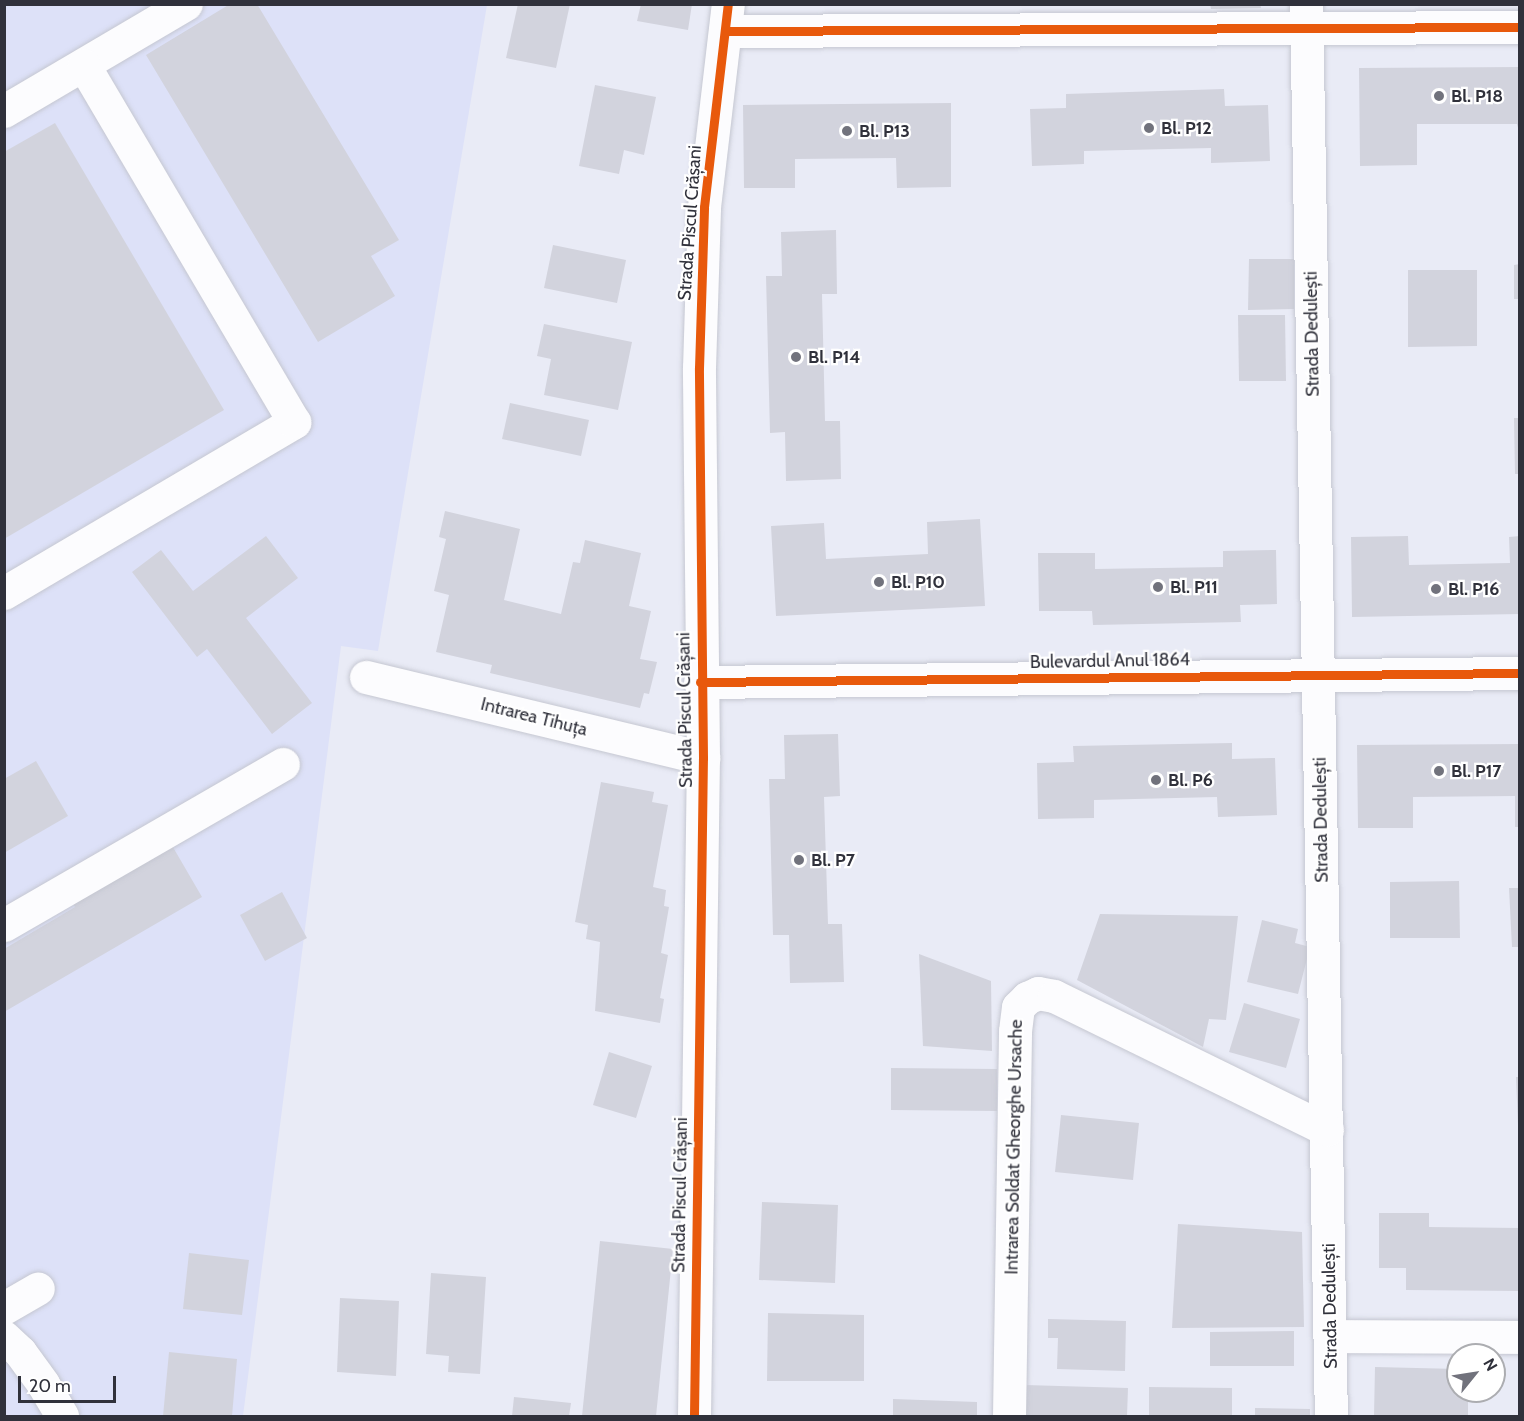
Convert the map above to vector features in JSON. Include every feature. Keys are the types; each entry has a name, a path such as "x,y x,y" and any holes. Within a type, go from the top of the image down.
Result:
{"street":[{"path":"4,111 186,4"},
{"path":"727,18 1306,16 1520,27"},
{"name":"Strada Dedulești","path":"1306,16 1331,1336 1330,1416"},
{"name":"Strada Piscul Crășani","path":"694,1416 703,758 700,682 699,368 704,207 727,18"},
{"path":"4,593 294,422 84,65"},
{"name":"Bulevardul Anul 1864","path":"700,682 1520,673"},
{"name":"Intrarea Tihuța","path":"366,677 703,758"},
{"path":"4,925 283,764"},
{"name":"Intrarea Soldat Gheorghe Ursache","path":"1009,1416 1015,1031 1018,1007 1027,998 1038,993 1054,996 1327,1130"},
{"path":"4,1308 38,1288"},
{"path":"1331,1336 1520,1337"},
{"path":"4,1337 20,1352 62,1416"}],"shaded area":[{"path":"5,5 487,5 378,651 341,646 243,1416 5,1416"}],"building":[{"path":"230,4 257,4 399,240 371,256 395,296 318,342 146,55"},
{"path":"518,4 570,4 556,68 506,58"},
{"path":"641,4 692,4 688,30 637,21"},
{"path":"1210,4 1260,4 1261,8 1211,9"},
{"name":"Bl. P18","path":"1520,67 1520,135 1517,124 1417,124 1417,165 1360,166 1359,68"},
{"path":"595,85 656,97 644,155 624,150 619,174 579,166"},
{"name":"Bl. P12","path":"1224,89 1225,106 1268,105 1270,161 1211,163 1211,148 1084,151 1084,164 1032,166 1030,109 1066,108 1066,94"},
{"name":"Bl. P13","path":"951,103 951,187 897,188 896,158 795,159 795,188 744,188 743,105"},
{"path":"55,123 224,410 4,539 4,152"},
{"name":"Bl. P14","path":"836,230 837,294 822,294 825,421 840,421 841,479 786,481 785,432 770,433 766,276 782,276 781,232"},
{"path":"553,245 626,260 617,303 544,288"},
{"path":"1249,259 1294,259 1294,309 1248,310"},
{"path":"1520,264 1520,299 1514,299 1514,265"},
{"path":"1408,270 1477,270 1477,346 1408,347"},
{"path":"1238,315 1285,315 1286,381 1239,381"},
{"path":"544,324 632,342 618,410 544,395 551,359 537,356"},
{"path":"510,403 589,420 581,456 502,439"},
{"path":"1514,418 1520,418 1520,474 1515,474"},
{"path":"445,511 520,529 504,600 561,614 573,562 580,563 585,540 641,553 629,606 651,611 640,659 657,662 649,694 644,693 640,708 490,673 492,665 436,652 449,595 434,591 446,539 439,537"},
{"name":"Bl. P10","path":"980,519 985,606 776,616 771,526 824,523 826,559 928,554 927,522"},
{"path":"266,536 298,578 246,618 312,703 272,734 207,649 197,657 132,572 161,550 193,591"},
{"name":"Bl. P16","path":"1408,536 1409,565 1510,563 1509,537 1520,536 1520,614 1352,617 1351,537"},
{"name":"Bl. P11","path":"1276,550 1277,604 1240,605 1241,622 1093,625 1092,611 1039,611 1038,553 1095,553 1095,569 1223,567 1223,551"},
{"name":"Bl. P7","path":"838,734 840,796 824,797 828,924 842,924 844,982 790,983 789,935 773,935 769,779 785,779 784,735"},
{"name":"Bl. P6","path":"1232,743 1232,759 1275,758 1277,815 1218,817 1217,797 1094,800 1094,818 1038,819 1037,763 1074,762 1073,746"},
{"name":"Bl. P17","path":"1520,744 1520,827 1515,827 1515,796 1413,797 1413,828 1358,828 1357,745"},
{"path":"36,761 68,816 4,853 4,779"},
{"path":"601,782 654,792 652,802 668,805 653,887 666,890 664,906 669,907 661,953 668,955 660,998 664,999 660,1023 595,1011 600,942 586,939 588,925 575,922"},
{"path":"170,842 202,897 4,1012 4,949 75,907 71,900"},
{"path":"1459,881 1460,938 1390,938 1390,882"},
{"path":"1509,888 1520,888 1520,947 1512,947"},
{"path":"282,892 307,938 265,961 240,915"},
{"path":"1100,914 1238,916 1226,1020 1209,1019 1203,1047 1077,980"},
{"path":"1262,920 1298,929 1295,943 1310,947 1298,994 1247,982"},
{"path":"919,954 991,981 992,1051 923,1046"},
{"path":"1244,1003 1300,1019 1286,1068 1229,1052"},
{"path":"609,1052 652,1066 636,1118 593,1105"},
{"path":"891,1068 997,1069 997,1111 891,1110"},
{"path":"1516,1077 1520,1077 1520,1125 1518,1125"},
{"path":"1061,1115 1139,1123 1133,1180 1055,1172"},
{"path":"762,1202 838,1205 835,1283 759,1280"},
{"path":"1379,1213 1429,1213 1429,1227 1520,1228 1520,1291 1406,1290 1406,1268 1379,1268"},
{"path":"1178,1224 1302,1232 1304,1327 1172,1328"},
{"path":"600,1241 673,1249 656,1416 582,1416"},
{"path":"189,1253 249,1260 242,1315 183,1309"},
{"path":"431,1273 486,1277 480,1374 448,1372 449,1356 426,1354"},
{"path":"340,1298 399,1301 396,1376 337,1372"},
{"path":"768,1313 864,1315 864,1381 767,1381"},
{"path":"1048,1319 1126,1321 1125,1371 1057,1369 1058,1338 1048,1338"},
{"path":"1294,1331 1294,1366 1210,1366 1210,1332"},
{"path":"169,1352 237,1359 232,1416 163,1416"},
{"path":"1375,1367 1446,1369 1446,1403 1468,1403 1468,1416 1374,1416"},
{"path":"1025,1385 1128,1388 1127,1416 1024,1416"},
{"path":"1149,1387 1232,1388 1232,1416 1149,1416"},
{"path":"514,1397 571,1403 569,1416 512,1416"},
{"path":"893,1399 977,1402 977,1416 893,1416"},
{"path":"1255,1408 1310,1409 1310,1416 1255,1416"}],"cycle path":[{"path":"694,1416 703,758 699,368 704,207 728,4"},
{"path":"725,31 1520,27"},
{"path":"700,682 1520,673"}],"place":[{"name":"Bl. P18","path":"1439,96"},
{"name":"Bl. P12","path":"1149,128"},
{"name":"Bl. P13","path":"847,131"},
{"name":"Bl. P14","path":"796,357"},
{"name":"Bl. P10","path":"879,582"},
{"name":"Bl. P11","path":"1158,587"},
{"name":"Bl. P16","path":"1436,589"},
{"name":"Bl. P17","path":"1439,771"},
{"name":"Bl. P6","path":"1156,780"},
{"name":"Bl. P7","path":"799,860"}]}
